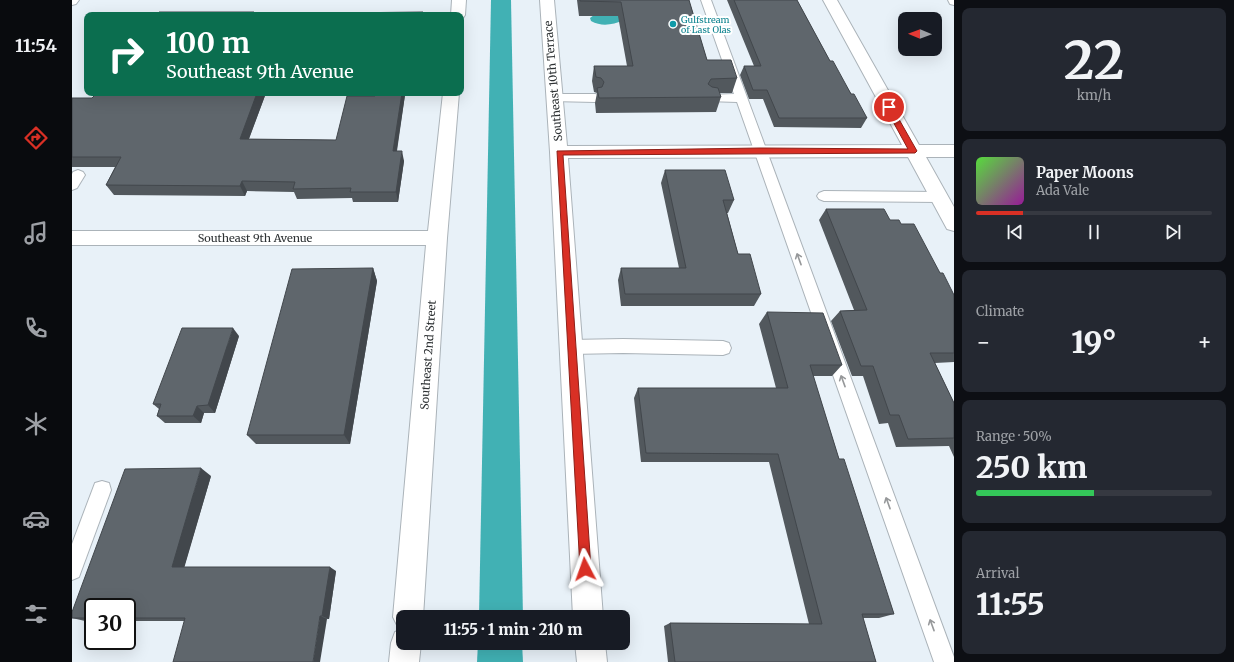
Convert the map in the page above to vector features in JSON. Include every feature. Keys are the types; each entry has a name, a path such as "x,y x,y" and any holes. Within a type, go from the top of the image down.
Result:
{"street":[{"path":"458,12 459,0"},
{"name":"Southeast 10th Terrace","path":"547,0 559,152 588,610"},
{"path":"830,0 954,224"},
{"name":"Southeast 2nd Street","path":"409,610 437,238 451,96"},
{"path":"559,152 760,150 954,151"},
{"name":"Southeast 9th Avenue","path":"72,238 437,238"},
{"path":"404,662 405,650"},
{"path":"591,650 592,662"}],"lane":[{"path":"706,0 945,662"},
{"path":"555,98 595,98"},
{"path":"711,98 742,98"},
{"path":"824,196 939,197"},
{"path":"570,347 623,346 723,348"},
{"path":"72,570 102,490"}],"water":[{"path":"616,14 624,20 603,25 591,21 590,18 594,15"}],"building":[{"path":"580,0 689,0 707,60 731,60 737,78 711,79 708,84 712,87 718,88 721,97 599,98 597,88 602,87 604,82 601,78 596,77 594,66 633,66 621,2"},
{"path":"734,0 797,0 830,61 833,61 851,94 854,94 867,118 779,118 767,90 753,90 744,66 761,66"},
{"path":"94,96 256,96 240,139 336,140 347,96 402,96 393,151 402,151 396,192 350,192 351,188 293,189 295,182 242,181 240,186 106,185 121,157 72,157 72,98 92,98"},
{"path":"665,170 725,170 734,200 723,200 738,254 750,254 761,294 625,294 621,268 686,268"},
{"path":"826,209 884,209 890,220 899,220 901,224 914,224 940,273 943,273 954,295 954,353 930,353 954,403 954,438 908,439 899,415 890,415 873,366 861,366 840,311 867,310"},
{"path":"373,268 344,435 247,435 292,269"},
{"path":"767,312 823,313 842,365 810,365 839,459 844,459 894,614 862,614 876,662 675,662 670,623 822,624 778,454 646,453 638,388 788,388"},
{"path":"182,328 233,328 208,405 197,406 193,416 157,416 161,404 153,404"},
{"path":"201,468 172,567 330,567 322,616 320,616 313,662 173,662 185,618 136,618 136,598 84,598 84,618 72,618 72,612 125,469"}],"waterway":[{"path":"501,0 501,610"},
{"path":"500,650 500,662"}],"place":[{"name":"Gulfstream of Last Olas","path":"673,24"}],"route":[{"path":"585,569 559,152 760,150 913,151 889,107"}]}
